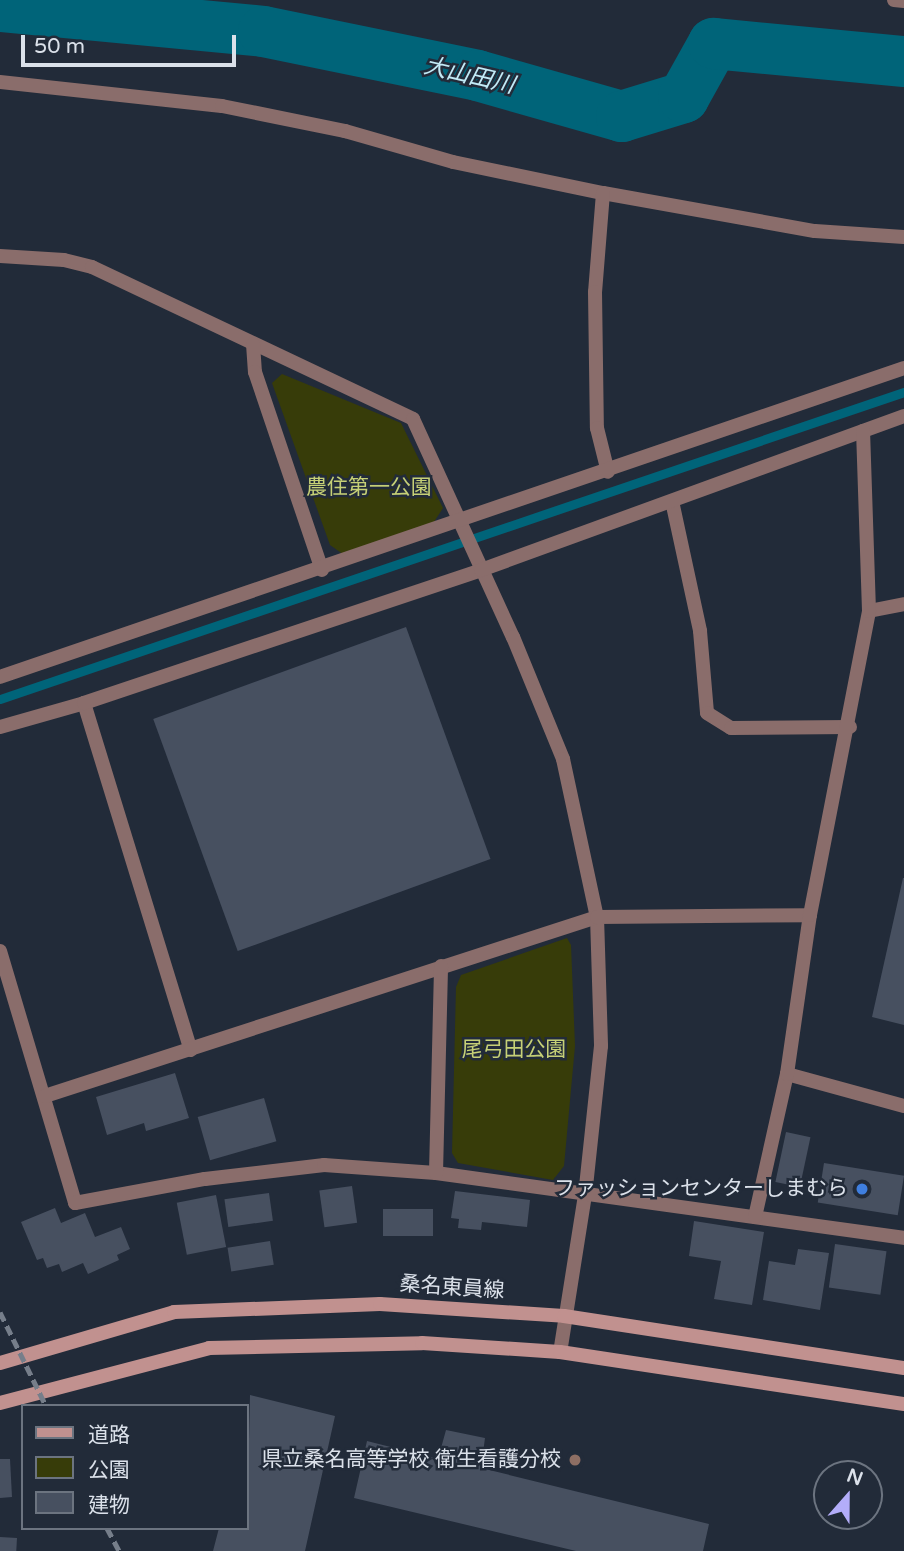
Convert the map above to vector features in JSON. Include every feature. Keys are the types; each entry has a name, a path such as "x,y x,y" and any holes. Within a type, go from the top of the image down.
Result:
{"main road":[{"name":"桑名東員線","path":"0,1363 174,1312 380,1304 564,1316 904,1368"},
{"path":"0,1403 209,1348 422,1343 560,1352 904,1404"}],"street":[{"path":"894,0 904,1"},
{"path":"0,82 222,106 345,131 453,162 603,193 815,231 904,237"},
{"path":"603,193 595,292 597,428 608,472"},
{"path":"0,256 64,260 92,267 413,419 463,526 563,759 597,918 601,1046 584,1195 560,1352"},
{"path":"253,344 255,372 321,570"},
{"path":"0,677 321,570 463,526 904,368"},
{"path":"0,727 84,703 481,570 904,416"},
{"path":"755,1217 787,1074 810,915 850,727 869,611 863,431"},
{"path":"672,501 700,631 707,713 731,728 850,727"},
{"path":"869,611 904,604"},
{"path":"84,703 191,1050"},
{"path":"45,1096 441,966 597,918 810,915"},
{"path":"0,951 75,1203 205,1179 324,1166 436,1173 904,1238"},
{"path":"436,1173 441,966"},
{"path":"787,1074 904,1106"}],"green space":[{"name":"農住第一公園","path":"282,374 401,423 443,508 432,525 347,557 330,545 272,383"},
{"name":"尾弓田公園","path":"567,938 571,945 575,1046 564,1166 553,1180 458,1163 452,1153 456,987 461,975"}],"building":[{"path":"406,627 490,859 238,951 153,719"},
{"path":"904,878 904,1025 872,1017"},
{"path":"175,1073 189,1118 146,1131 144,1123 107,1135 96,1097"},
{"path":"264,1098 276,1141 210,1160 198,1117"},
{"path":"786,1132 810,1137 800,1187 775,1182"},
{"name":"ファッションセンターしまむら","path":"824,1163 904,1176 898,1215 818,1203"},
{"path":"352,1186 357,1223 324,1227 319,1191"},
{"path":"455,1191 530,1200 527,1227 482,1222 481,1230 458,1228 459,1219 451,1218"},
{"path":"269,1193 273,1221 228,1227 224,1199"},
{"path":"216,1195 226,1247 187,1255 177,1203"},
{"path":"55,1208 61,1223 85,1213 95,1237 121,1227 130,1249 117,1255 119,1260 88,1274 83,1263 62,1272 59,1264 47,1268 43,1258 37,1260 21,1222"},
{"path":"383,1209 433,1209 433,1236 383,1236"},
{"path":"694,1221 764,1232 752,1305 714,1299 721,1261 689,1256"},
{"path":"270,1241 274,1265 231,1271 228,1248"},
{"path":"835,1244 886,1251 880,1295 829,1288"},
{"path":"798,1249 829,1253 820,1310 763,1300 769,1261 795,1265"},
{"path":"250,1395 335,1416 305,1551 213,1551 218,1530 248,1530"},
{"path":"446,1430 485,1438 481,1468 709,1524 703,1551 576,1551 354,1498 367,1441 438,1459"},
{"path":"0,1459 10,1459 12,1497 0,1498"},
{"path":"0,1537 17,1538 16,1551 0,1551"}],"waterway":[{"name":"大山田川","path":"0,6 263,31 477,75 621,116 683,97 713,43 904,61"},
{"path":"0,699 904,392"}],"railway":[{"path":"0,1312 45,1404"},
{"path":"108,1530 119,1551"}],"place":[{"name":"ファッションセンターしまむら","path":"862,1189"},
{"name":"県立桑名高等学校 衛生看護分校","path":"575,1460"}]}
